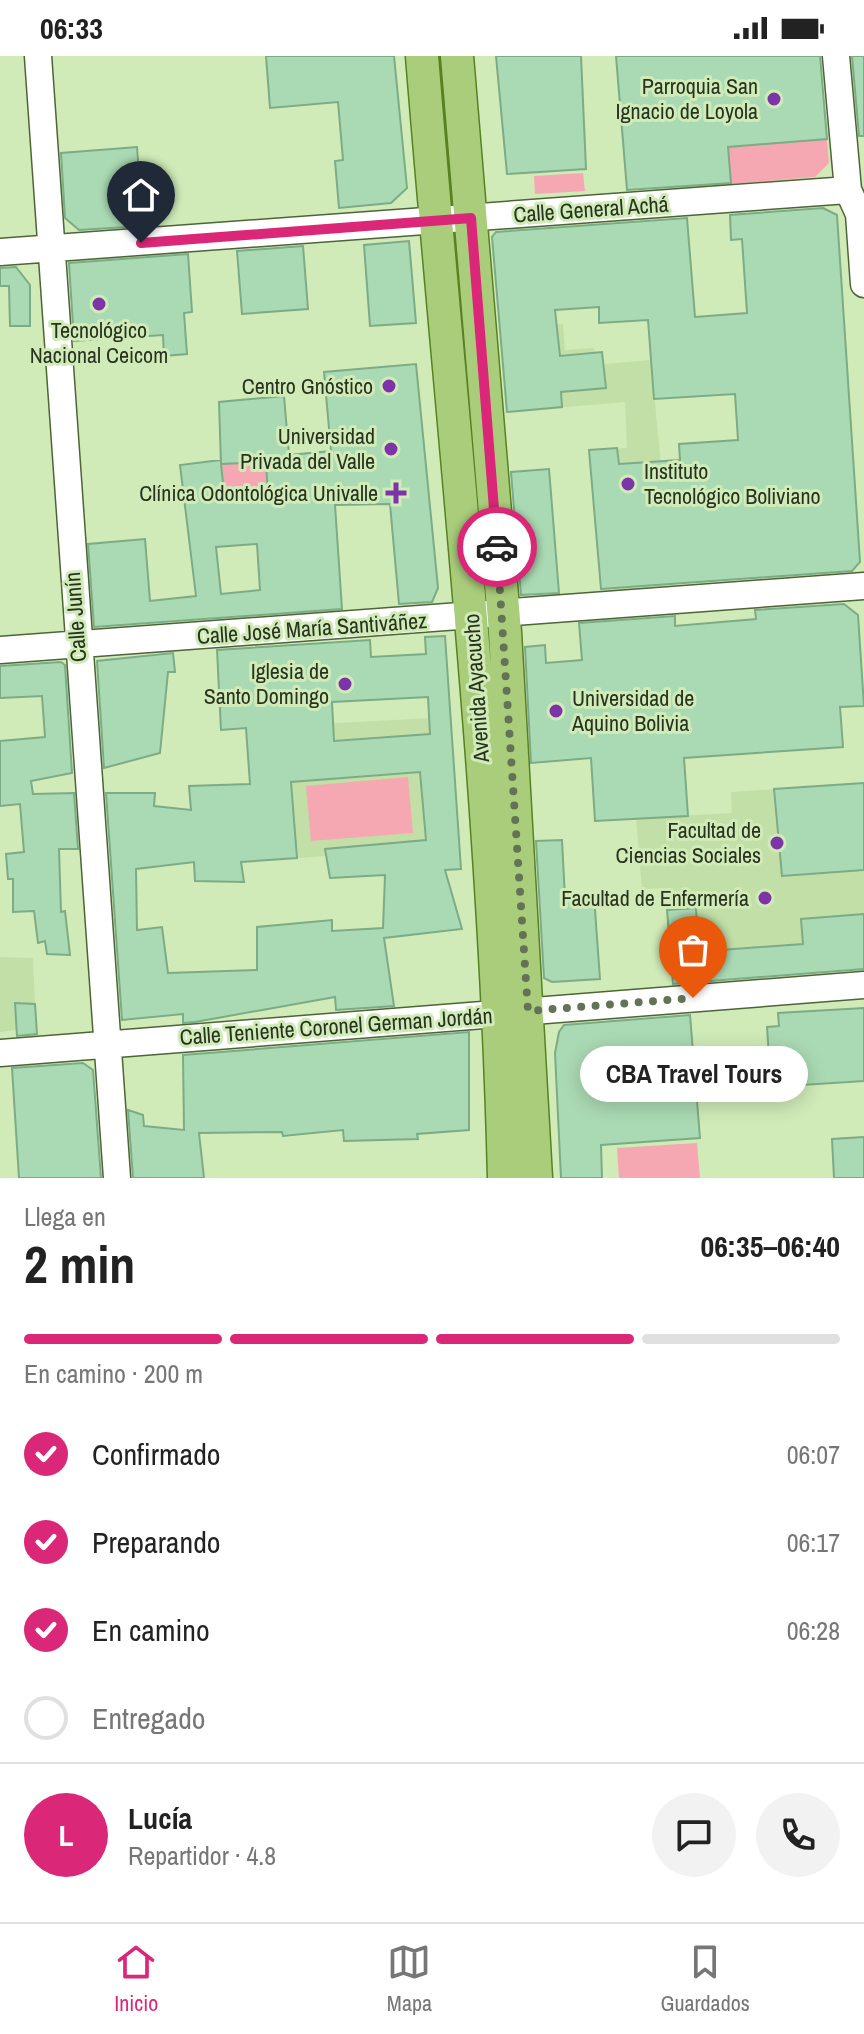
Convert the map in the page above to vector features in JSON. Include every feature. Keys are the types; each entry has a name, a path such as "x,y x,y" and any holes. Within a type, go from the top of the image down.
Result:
{"main road":[{"name":"Avenida Ayacucho","path":"422,56 471,617 513,1012 536,1178"},
{"name":"Avenida Ayacucho","path":"457,56 503,614 513,1012 504,1178"}],"street":[{"name":"Calle Junín","path":"38,56 117,1178"},
{"path":"836,56 848,190 859,214 864,284"},
{"name":"Calle General Achá","path":"0,252 848,190"},
{"name":"Calle José María Santiváñez","path":"0,650 864,586"},
{"name":"Calle Teniente Coronel German Jordán","path":"0,1053 864,985"}],"shaded area":[{"path":"827,139 829,163 815,177 731,184 728,147"},
{"path":"583,173 585,191 535,194 534,176"},
{"path":"563,324 565,350 594,348 595,353 602,353 604,364 651,360 665,508 662,537 666,587 601,591 589,450 627,448 625,402 507,412 500,329"},
{"path":"266,462 267,498 226,502 221,464"},
{"path":"450,717 461,869 330,879 326,856 257,861 246,728"},
{"path":"408,777 413,833 311,841 306,786"},
{"path":"864,783 864,969 728,979 720,944 698,945 696,909 667,910 666,888 642,889 636,818 732,813 731,792"},
{"path":"0,957 33,958 35,1004 16,1004 17,1030 0,1032"},
{"path":"697,1143 700,1178 619,1178 617,1148"}],"building":[{"path":"266,56 394,56 407,188 391,203 339,208 335,161 343,160 338,102 270,108"},
{"path":"496,56 581,56 586,169 507,174"},
{"path":"616,56 820,56 827,139 728,147 731,183 627,190"},
{"path":"852,56 864,56 864,136 859,136"},
{"path":"137,147 143,226 79,230 65,218 61,153"},
{"path":"823,208 837,215 860,562 852,571 601,589 589,450 617,448 619,464 680,460 679,444 738,440 735,394 654,399 648,320 599,323 599,307 555,310 560,356 602,352 606,388 561,392 562,407 507,412 492,237 496,232 687,218 695,317 747,313 742,239 731,240 730,215"},
{"path":"409,241 416,323 370,326 364,245"},
{"path":"303,246 308,309 242,314 237,251"},
{"path":"188,254 192,312 184,313 187,354 164,356 163,335 74,341 69,263"},
{"path":"16,267 30,285 30,326 10,326 9,286 0,286 0,268"},
{"path":"416,364 438,588 432,602 399,604 390,504 335,505 342,609 94,627 88,544 145,539 150,601 196,596 180,465 221,460 219,402 284,396 289,455 331,451 324,372","holes":["266,462 268,498 225,502 221,464","257,544 260,590 221,594 216,547"]},
{"path":"549,469 559,593 521,595 511,472"},
{"path":"844,604 858,615 864,706 840,707 843,747 684,758 688,816 595,821 591,758 531,763 525,647 545,645 546,663 582,660 579,623 675,616 675,626 756,619 755,610"},
{"path":"445,636 461,869 445,870 462,929 384,938 394,1006 336,1010 335,997 195,1022 183,1023 183,1014 122,1020 106,793 155,793 154,806 191,810 189,786 250,784 246,728 221,730 217,650 370,640 371,657 426,654 425,637","holes":["428,697 430,734 334,741 332,702","420,772 426,840 325,849 330,878 385,875 383,928 332,931 332,920 257,927 257,970 168,973 162,927 137,930 136,869 194,862 195,881 244,882 241,862 297,858 291,782"]},
{"path":"173,653 175,672 168,672 160,753 104,768 97,661"},
{"path":"61,662 65,665 72,773 31,781 33,794 74,793 78,849 59,849 61,912 65,911 70,955 47,954 45,941 38,943 34,911 13,912 13,879 8,879 6,854 24,852 20,804 0,806 0,741 45,737 42,696 0,698 0,666"},
{"path":"864,783 864,870 782,876 774,789"},
{"path":"562,840 565,898 594,896 600,979 552,982 544,978 536,841"},
{"path":"696,908 698,945 721,944 721,950 803,944 801,919 864,914 864,969 673,984 667,910"},
{"path":"15,1003 35,1004 37,1034 17,1036"},
{"path":"864,1008 864,1081 771,1087 767,1027 779,1026 778,1013"},
{"path":"690,1015 700,1138 601,1145 602,1178 561,1178 555,1053 559,1032 564,1025"},
{"path":"469,1032 469,1130 417,1134 418,1139 344,1141 343,1130 283,1136 282,1132 199,1133 204,1178 133,1178 128,1110 143,1115 144,1126 184,1130 183,1055"},
{"path":"83,1063 93,1070 101,1178 19,1178 12,1068"},
{"path":"864,1137 864,1178 834,1178 832,1139"}],"way so far":[{"path":"497,547 528,1011 693,998"}],"place":[{"name":"Parroquia San Ignacio de Loyola","path":"774,99"},
{"name":"Tecnológico Nacional Ceicom","path":"99,304"},
{"name":"Centro Gnóstico","path":"389,386"},
{"name":"Universidad Privada del Valle","path":"391,449"},
{"name":"Instituto Tecnológico Boliviano","path":"628,484"},
{"name":"Clínica Odontológica Univalle","path":"396,493"},
{"name":"Iglesia de Santo Domingo","path":"345,684"},
{"name":"Universidad de Aquino Bolivia","path":"556,711"},
{"name":"Facultad de Ciencias Sociales","path":"777,843"},
{"name":"Facultad de Enfermería","path":"765,898"},
{"name":"CBA Travel Tours","path":"693,998"}],"route":[{"path":"141,243 471,218 497,547"}]}
